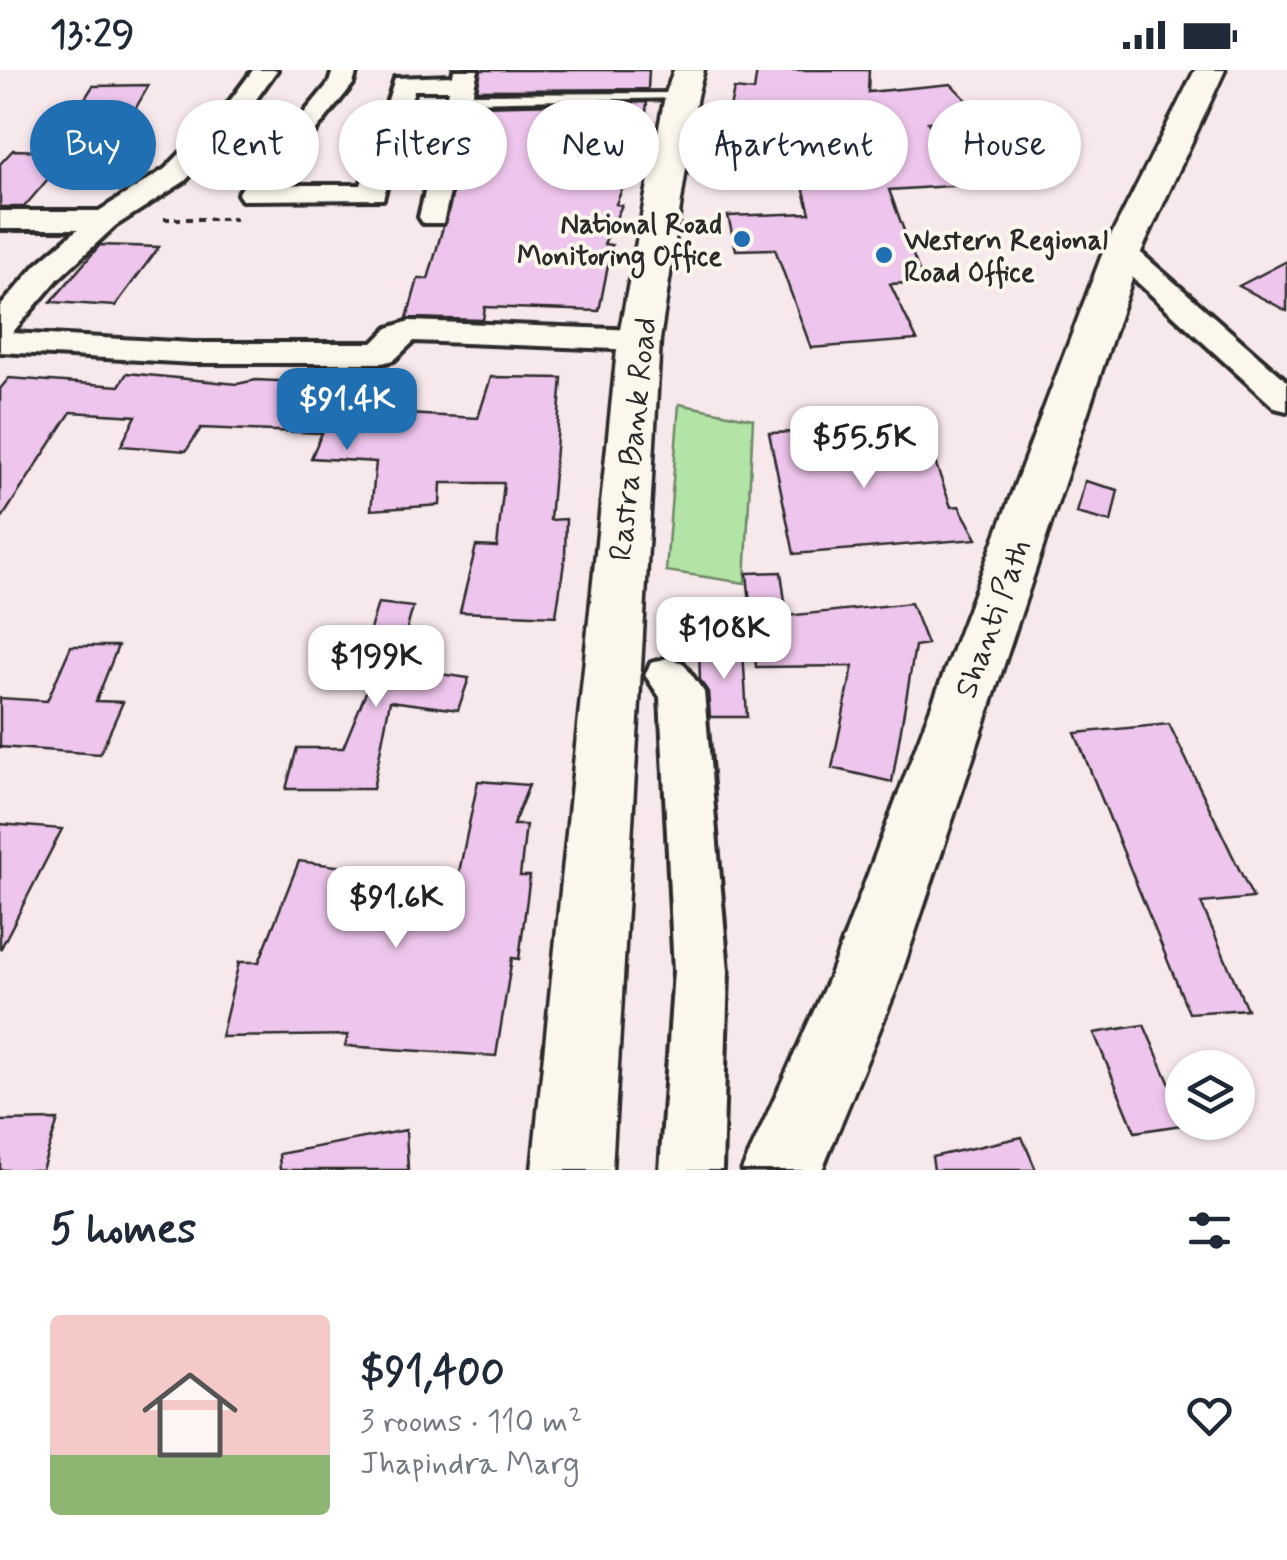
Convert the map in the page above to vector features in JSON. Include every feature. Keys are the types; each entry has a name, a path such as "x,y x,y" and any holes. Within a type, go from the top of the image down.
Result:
{"main road":[{"name":"Shanti Path","path":"782,1170 860,990 1122,252 1210,70"},
{"name":"Rastra Bank Road","path":"572,1170 604,727 639,340 685,83"}],"street":[{"path":"0,327 47,272 105,220 174,176 233,114 265,70"},
{"path":"404,83 373,193 252,194 343,77 463,84 433,217"},
{"path":"0,220 105,220"},
{"path":"1122,252 1287,400"},
{"path":"0,342 193,353 382,353 400,335 410,332 639,340"},
{"path":"667,675 682,692 701,971 690,1170"}],"lane":[{"path":"463,84 685,83"}],"green space":[{"path":"679,404 753,419 745,583 666,571"}],"building":[{"path":"481,70 649,70 648,89 477,90"},
{"path":"757,70 869,70 868,92 951,84 967,100 928,100 928,188 908,189 908,100 732,100 734,89 754,91"},
{"path":"149,85 140,100 84,100 93,86"},
{"path":"507,105 527,105 527,190 622,190 616,204 622,205 604,244 612,245 599,311 485,307 483,320 407,318 418,279 428,279 454,190 507,190"},
{"path":"13,150 30,151 30,190 39,190 24,207 0,207 0,164"},
{"path":"804,190 889,190 923,282 890,284 917,340 811,348 775,249 736,250 728,216 810,213"},
{"path":"100,245 159,247 115,306 51,302"},
{"path":"1287,261 1287,311 1239,286"},
{"path":"127,373 237,384 256,380 399,387 389,413 478,418 491,377 562,378 550,520 566,519 556,616 460,612 476,546 497,547 504,483 441,483 440,505 371,510 376,462 311,458 322,433 201,428 186,451 121,446 136,416 71,412 0,521 0,389 9,378 119,386"},
{"path":"923,428 951,507 959,506 977,539 794,554 769,433"},
{"path":"1085,481 1118,490 1111,522 1077,513"},
{"path":"781,572 787,616 911,603 927,644 915,646 892,782 832,768 853,666 756,667 747,573"},
{"path":"378,603 413,607 396,668 469,678 458,710 390,701 373,789 286,789 297,748 343,748 380,658 362,656"},
{"path":"71,646 118,646 96,701 123,702 100,754 0,747 0,698 47,701"},
{"path":"699,649 743,650 747,717 710,717 708,692 700,680"},
{"path":"1169,724 1253,898 1201,903 1247,1009 1189,1013 1075,733"},
{"path":"478,781 529,785 513,825 526,825 520,876 530,876 519,959 512,958 496,1056 345,1046 348,1035 221,1037 239,962 259,962 299,861 381,872 371,903 445,908 449,878 458,877"},
{"path":"0,824 62,829 0,950"},
{"path":"1144,1025 1165,1073 1165,1127 1135,1132 1094,1033"},
{"path":"58,1120 42,1170 0,1170 0,1121"},
{"path":"406,1130 408,1170 280,1170 279,1154"},
{"path":"1022,1137 1036,1170 934,1170 932,1157"}],"place":[{"name":"National Road Monitoring Office","path":"742,239"},
{"name":"Western Regional Road Office","path":"884,255"}]}
